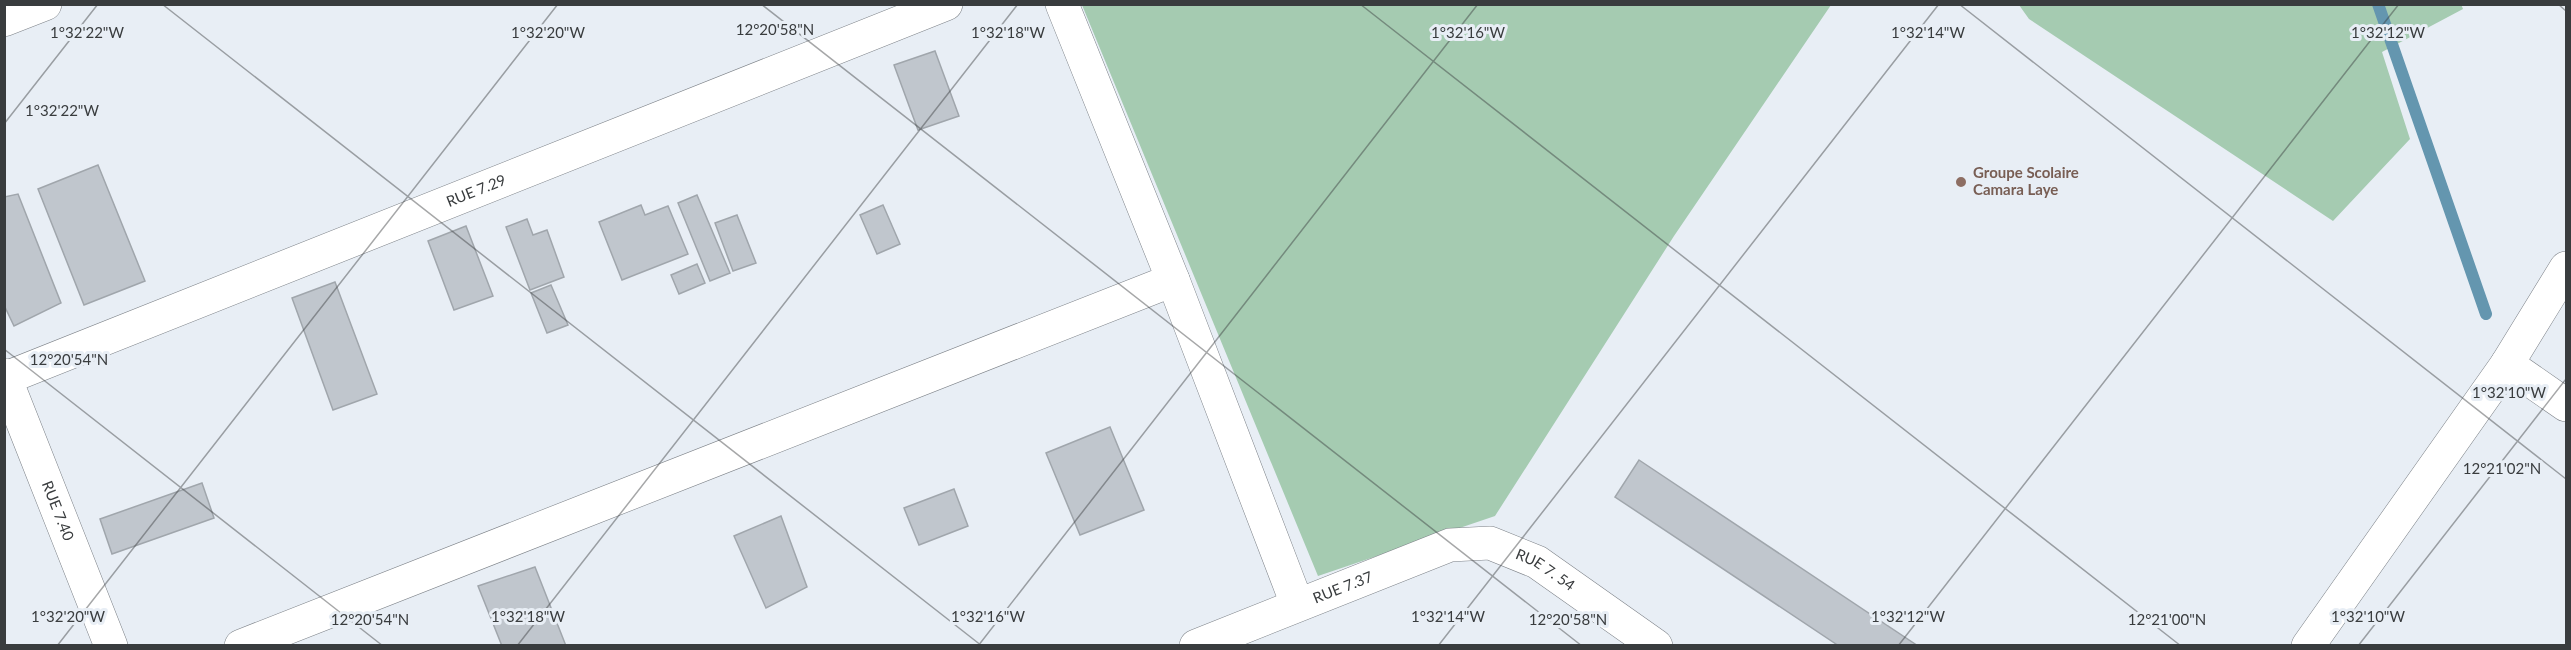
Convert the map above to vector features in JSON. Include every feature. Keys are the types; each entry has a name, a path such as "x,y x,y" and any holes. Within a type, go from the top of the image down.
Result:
{"street":[{"path":"4,20 45,4"},
{"name":"RUE 7.29","path":"5,376 946,4"},
{"path":"1062,4 1173,280 1297,604"},
{"path":"2308,645 2507,364 2566,268"},
{"path":"241,645 1173,280"},
{"path":"2507,364 2566,405"},
{"name":"RUE 7.40","path":"5,376 111,645"},
{"name":"RUE 7.37","path":"1196,645 1450,544 1490,543"},
{"name":"RUE 7. 54","path":"1490,543 1537,562 1656,645"}],"green space":[{"path":"2461,4 2463,9 2382,52 2410,139 2333,221 2029,19 2019,5"},
{"path":"1082,5 1831,5 1674,236 1495,516 1318,576"}],"building":[{"path":"935,51 959,116 918,130 894,65"},
{"path":"98,165 145,281 84,305 38,189"},
{"path":"18,194 61,303 14,326 4,305 4,197"},
{"path":"697,195 730,273 710,281 678,203"},
{"path":"641,205 645,215 668,206 688,254 622,280 599,222"},
{"path":"883,205 900,244 877,254 860,215"},
{"path":"737,215 756,263 733,271 715,223"},
{"path":"527,219 533,235 547,230 564,277 530,290 506,227"},
{"path":"466,226 493,296 454,310 428,241"},
{"path":"697,264 705,283 679,294 671,275"},
{"path":"335,282 377,394 333,410 292,298"},
{"path":"551,285 568,325 547,333 531,293"},
{"path":"1110,427 1144,510 1080,535 1046,453"},
{"path":"1639,460 1918,646 1839,646 1615,497"},
{"path":"202,483 214,518 112,554 100,519"},
{"path":"954,489 968,526 919,545 904,508"},
{"path":"781,516 807,587 766,608 734,536"},
{"path":"535,567 566,646 502,646 478,586"}],"waterway":[{"path":"2378,4 2486,314"}],"place":[{"name":"Groupe Scolaire Camara Laye","path":"1961,182"}]}
